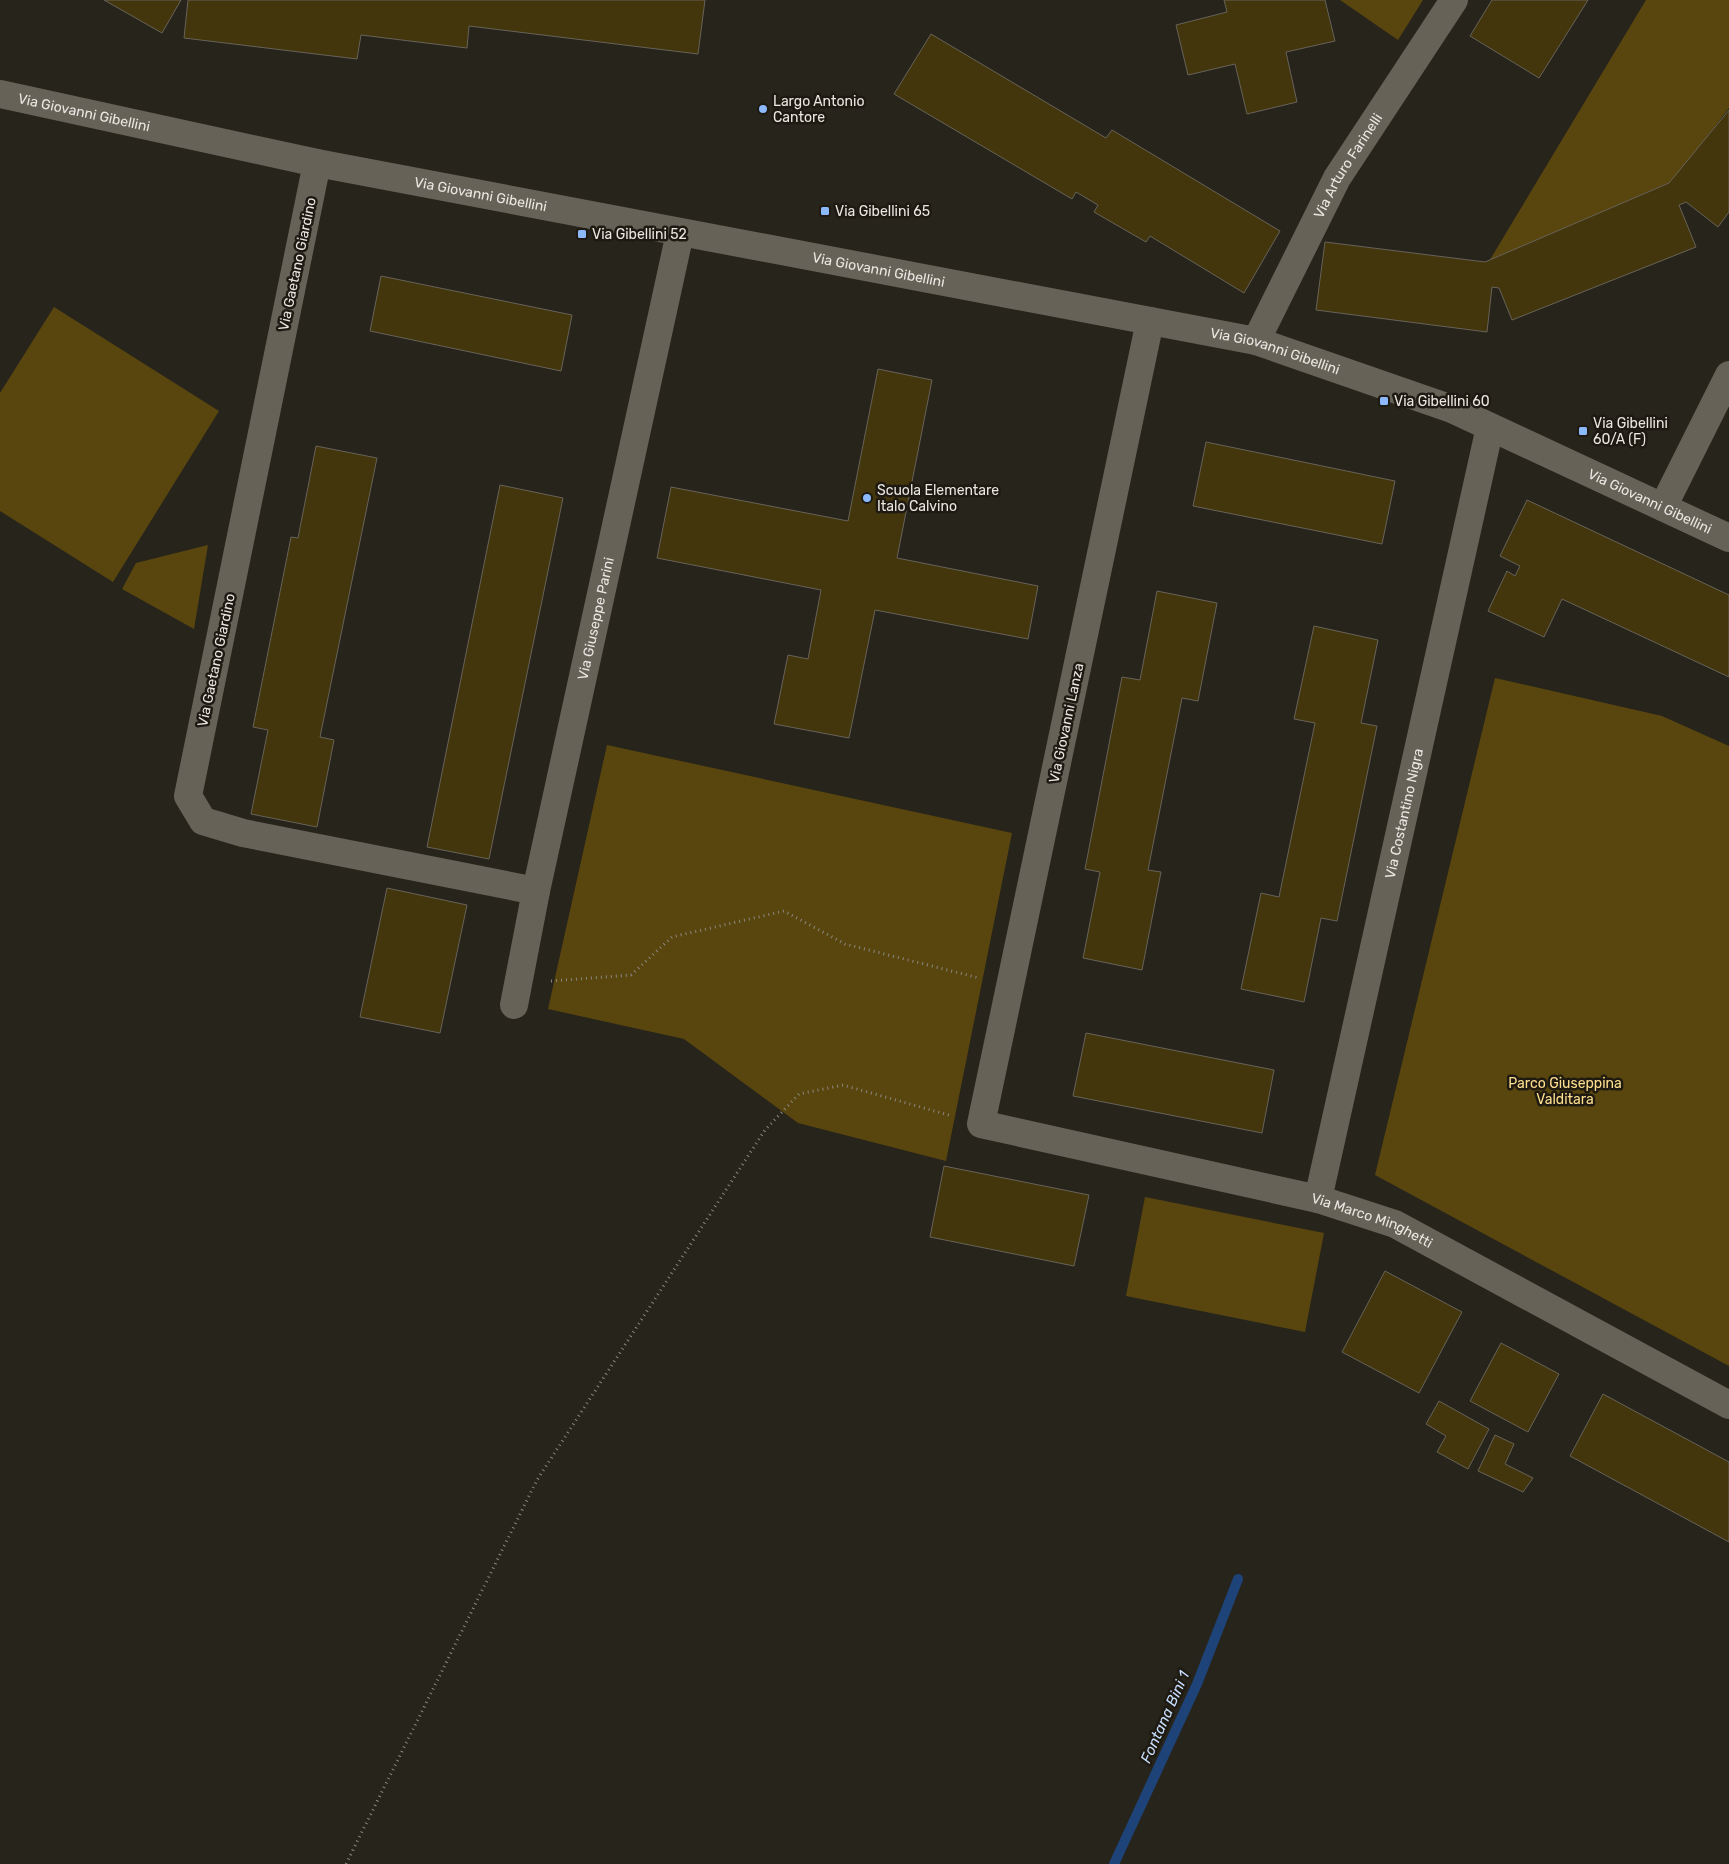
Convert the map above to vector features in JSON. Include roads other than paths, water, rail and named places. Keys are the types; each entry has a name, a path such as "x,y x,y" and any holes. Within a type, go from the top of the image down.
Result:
{"street":[{"name":"Via Arturo Farinelli","path":"1256,341 1337,178 1454,0"},
{"name":"Via Giovanni Gibellini","path":"0,94 317,163 1256,341 1452,409 1729,538"},
{"name":"Via Gaetano Giardino","path":"317,163 188,796 203,821 243,833 536,891"},
{"name":"Via Giuseppe Parini","path":"514,1005 536,891 680,233"},
{"name":"Via Giovanni Lanza","path":"981,1124 1150,321"},
{"path":"1663,507 1729,375"},
{"name":"Via Costantino Nigra","path":"1318,1199 1490,427"},
{"name":"Via Marco Minghetti","path":"981,1124 1318,1199 1396,1224 1729,1405"}],"waterway":[{"name":"Fontana Bini 1","path":"1114,1864 1197,1684 1238,1579"}],"place":[{"name":"Largo Antonio Cantore","path":"763,109"},
{"name":"Via Gibellini 65","path":"825,211"},
{"name":"Via Gibellini 52","path":"582,234"},
{"name":"Via Gibellini 60","path":"1384,401"},
{"name":"Via Gibellini 60/A (F)","path":"1583,431"},
{"name":"Scuola Elementare Italo Calvino","path":"867,498"}],"park label":[{"name":"Parco Giuseppina Valditara","path":"1565,1092"}]}
